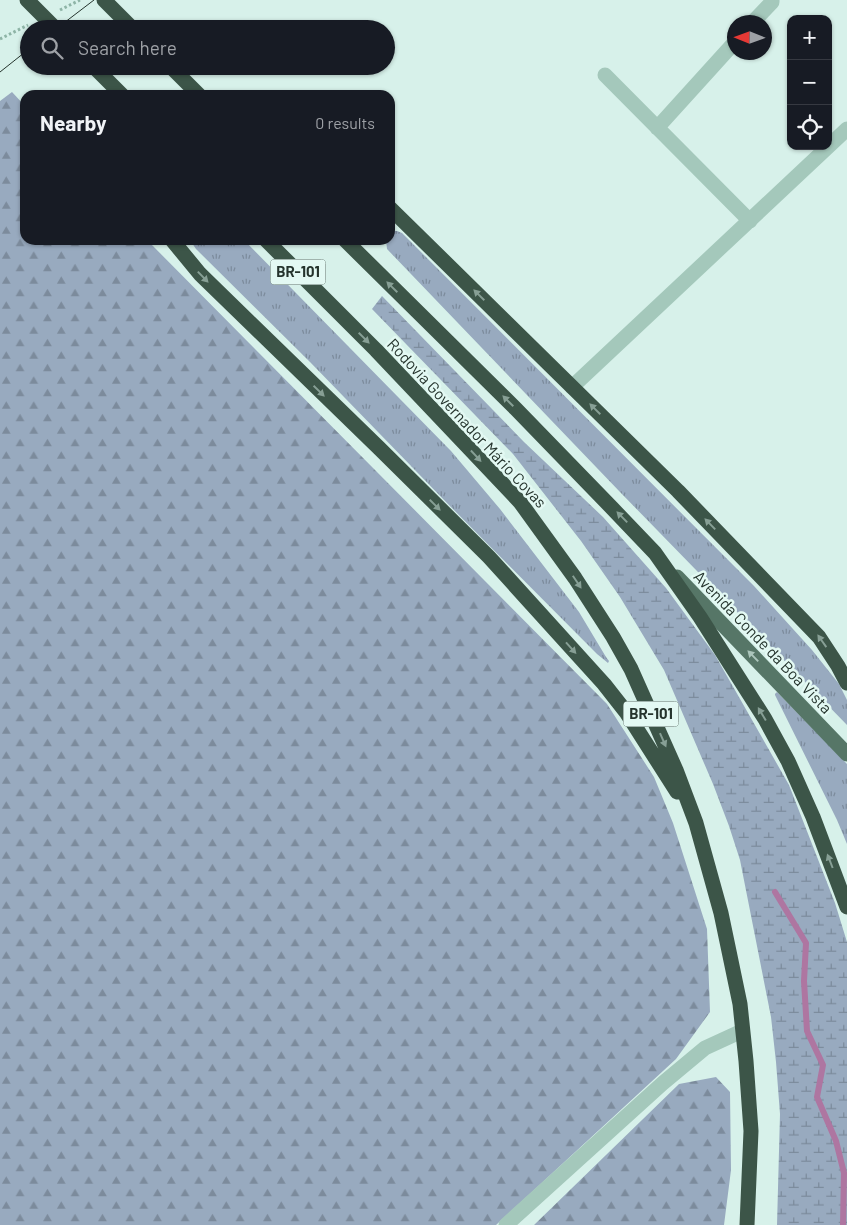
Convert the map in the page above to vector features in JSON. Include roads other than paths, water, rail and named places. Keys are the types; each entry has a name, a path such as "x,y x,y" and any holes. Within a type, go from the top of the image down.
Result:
{"highway":[{"path":"27,0 47,20"},
{"path":"104,0 123,20"},
{"path":"102,75 117,90"},
{"path":"179,75 194,90"},
{"path":"395,213 678,491 819,637 847,683"},
{"path":"176,245 200,274 488,558 604,684 626,712 696,823"},
{"name":"Rodovia Governador Mário Covas","path":"271,245 376,350 520,502 540,528 600,617 631,669 676,770 696,823 723,921 740,1004 751,1132 747,1225"},
{"path":"350,245 530,423 655,553 700,617 765,719 788,761 813,817 847,907"}],"main road":[{"name":"Avenida Conde da Boa Vista","path":"655,553 847,754"}],"street":[{"path":"760,15 772,0"},
{"path":"657,128 727,51"},
{"path":"604,75 750,221"},
{"path":"572,387 847,129"},
{"path":"506,1225 663,1083 705,1048 742,1030"}],"waterway":[{"path":"775,892 806,943 804,981 807,1031 823,1065 817,1097 836,1141 844,1173 843,1225"}],"tram line":[{"path":"68,20 94,0"},
{"path":"0,72 20,56"}]}
